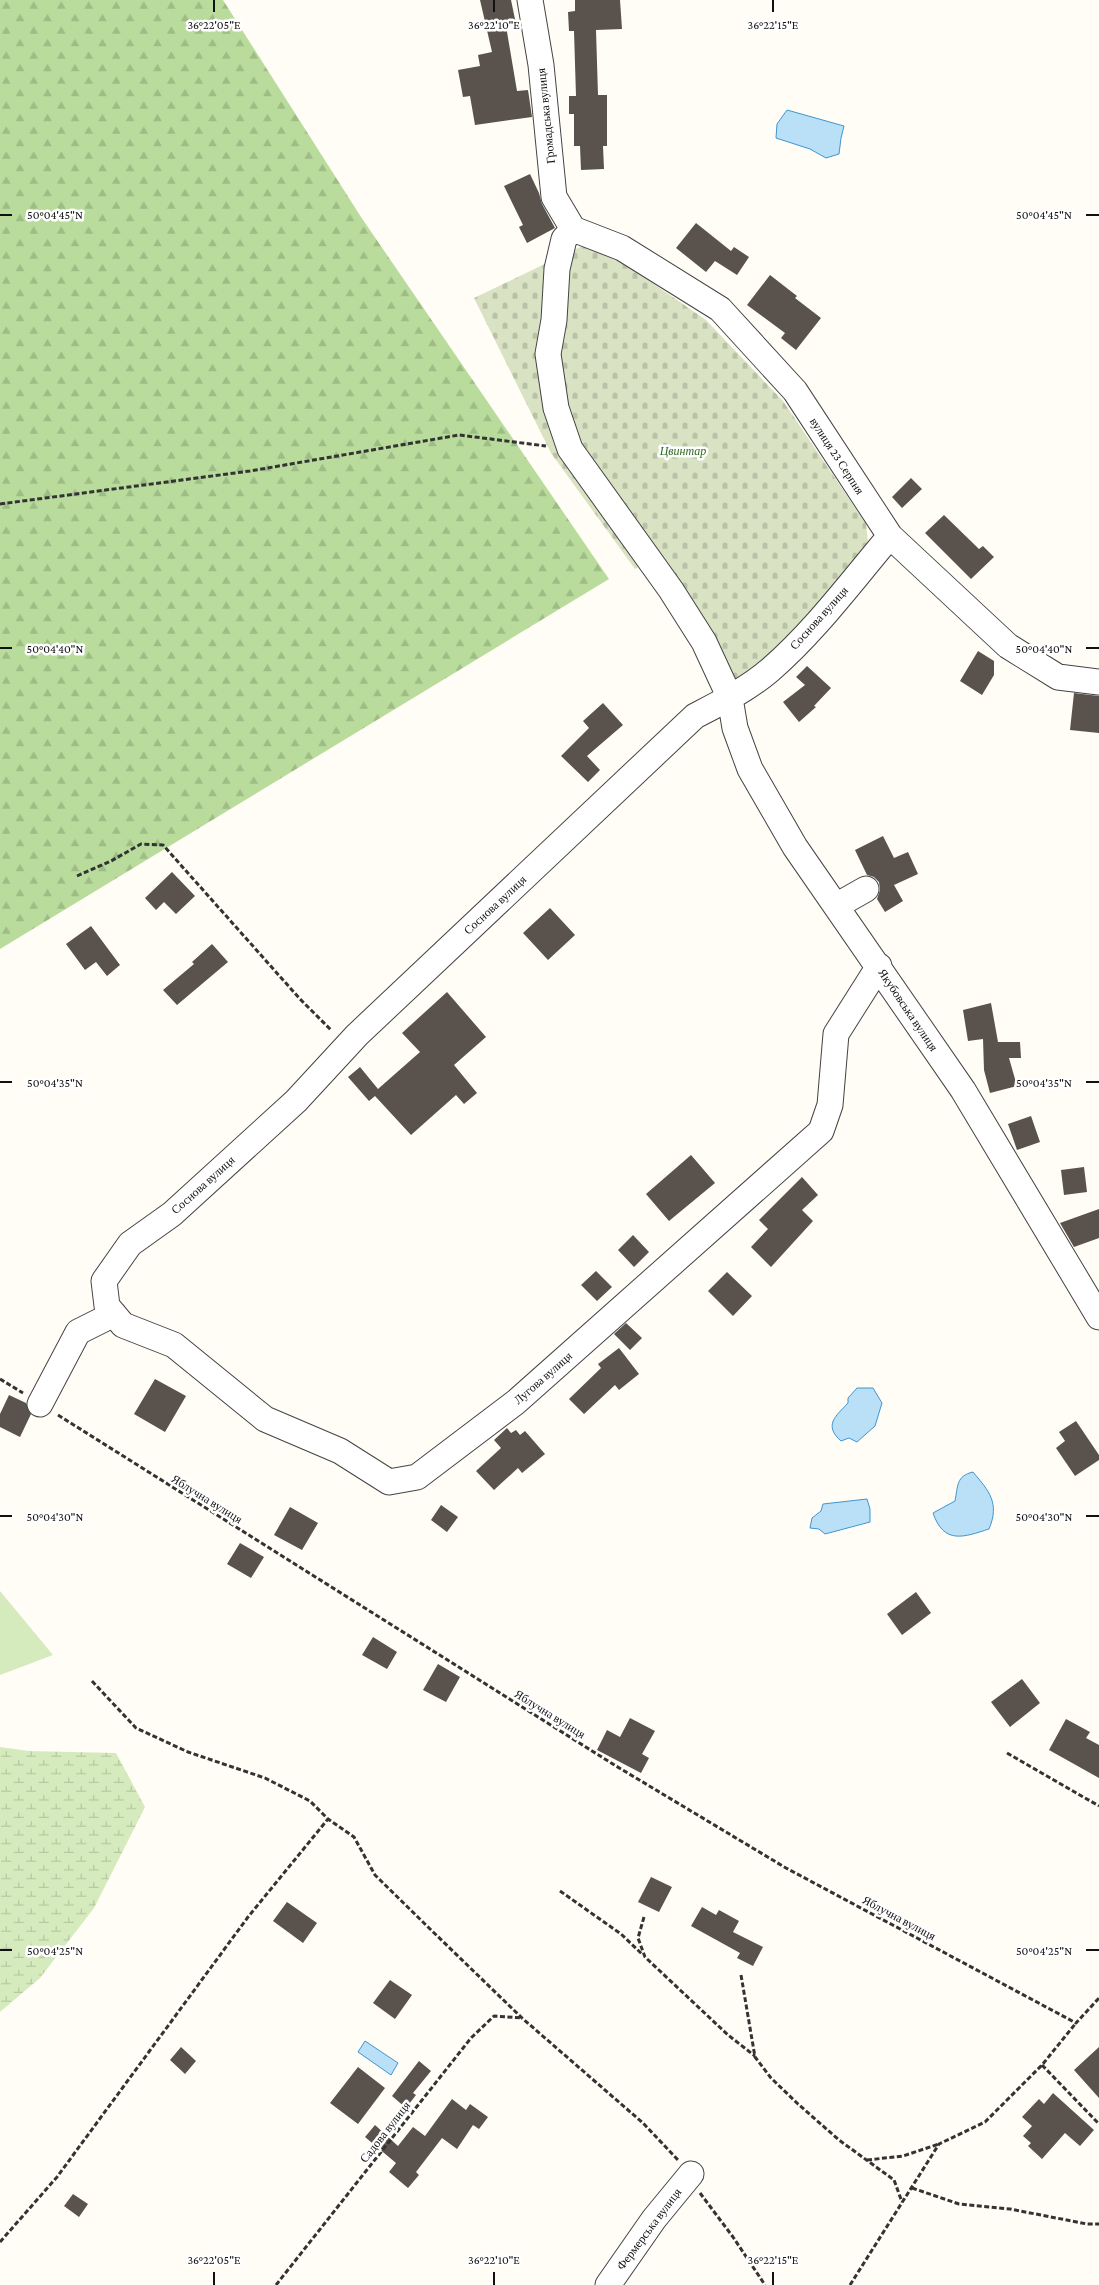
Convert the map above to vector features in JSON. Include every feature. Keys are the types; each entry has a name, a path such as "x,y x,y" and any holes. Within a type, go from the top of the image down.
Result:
{"street":[{"name":"Громадська вулиця","path":"530,0 541,64 554,197 573,229"},
{"name":"Якубовська вулиця","path":"573,229 564,239 557,268 554,320 548,354 556,408 570,449 671,590 704,642 730,698 735,728 750,769 796,847 962,1090 1099,1317"},
{"name":"вулиця 23 Серпня","path":"573,229 622,248 720,309 795,391 890,536 1008,646 1058,677 1099,682"},
{"name":"Соснова вулиця","path":"114,1314 107,1306 104,1281 130,1244 172,1214 282,1114 354,1039 695,716 730,698 769,671 808,633 890,536"},
{"path":"836,906 866,889"},
{"name":"Лугова вулиця","path":"114,1314 123,1325 174,1345 265,1419 340,1451 389,1482 417,1477 516,1402 821,1131 830,1106 836,1034 879,966"},
{"path":"40,1404 78,1332 114,1314"},
{"name":"Фермерська вулиця","path":"608,2285 654,2219 691,2174"}],"path":[{"path":"0,504 250,471 459,435 570,449"},
{"path":"77,876 111,861 141,844 163,845 330,1030 354,1039"},
{"name":"Яблучна вулиця","path":"0,1379 616,1766 786,1868 1076,2023"},
{"path":"92,1681 136,1728 188,1752 265,1778 310,1801 328,1819 354,1837 375,1875 522,2018 643,2123 691,2174 698,2191 733,2237 765,2285"},
{"path":"1007,1753 1099,1806"},
{"path":"0,2242 57,2177 248,1917 328,1819"},
{"path":"560,1891 621,1934 728,2035 755,2057 771,2078 798,2104 866,2160 894,2180 902,2203"},
{"path":"644,1917 638,1938 645,1957"},
{"path":"741,1974 755,2057"},
{"path":"866,2160 903,2156 939,2144 985,2122 1042,2066 1076,2023 1099,1998"},
{"name":"Садова вулиця","path":"276,2285 470,2038 494,2016 522,2018"},
{"path":"1042,2066 1099,2124"},
{"path":"850,2285 939,2144"},
{"path":"912,2188 959,2204 1010,2209 1087,2224 1099,2224"}],"green space":[{"path":"0,0 223,0 361,217 609,579 0,949"},
{"name":"Цвинтар","path":"582,246 622,262 706,320 783,401 866,524 869,550 803,627 737,686 657,556 635,569 551,453 474,298"},
{"path":"0,1591 53,1655 0,1675"},
{"path":"0,1747 29,1751 116,1753 145,1807 94,1908 40,1978 0,2012"}],"water":[{"path":"787,110 844,126 839,154 826,158 810,149 776,138 777,124"},
{"path":"857,1388 873,1388 882,1403 875,1426 857,1442 849,1438 841,1441 833,1430 833,1421 848,1403 848,1398"},
{"path":"973,1472 984,1485 993,1505 989,1529 963,1536 949,1534 943,1530 933,1513 955,1501 959,1482 963,1476"},
{"path":"867,1499 870,1509 870,1522 825,1534 819,1529 810,1528 812,1518 821,1511 823,1504"},
{"path":"365,2041 398,2063 391,2075 358,2052"}],"building":[{"path":"480,0 511,0 516,24 506,26 517,91 528,90 532,117 475,125 470,96 463,97 458,70 480,66 478,55 492,52"},
{"path":"575,0 620,0 622,29 596,30 598,95 607,95 607,146 603,146 604,169 581,170 580,146 574,146 574,114 569,114 569,96 576,96 574,31 569,31 568,12 575,11"},
{"path":"530,174 542,204 555,228 527,243 519,227 523,225 504,186"},
{"path":"696,223 731,251 734,247 749,257 737,275 715,261 706,272 676,248"},
{"path":"770,275 821,318 796,350 781,338 785,333 747,305"},
{"path":"911,478 922,489 902,508 892,497"},
{"path":"944,515 979,549 983,546 994,557 971,579 925,533"},
{"path":"978,651 994,661 994,675 982,695 960,681"},
{"path":"807,666 831,688 814,706 816,707 799,722 783,702 805,685 796,677"},
{"path":"1074,693 1099,696 1099,733 1070,730"},
{"path":"603,703 623,725 587,756 600,770 588,782 561,756 589,728 583,721"},
{"path":"883,836 894,858 908,852 918,874 894,885 903,901 885,912 877,899 880,890 879,882 874,877 867,875 855,850"},
{"path":"172,872 195,896 176,914 164,902 156,910 145,898"},
{"path":"550,908 575,935 548,960 523,933"},
{"path":"91,926 120,965 107,976 96,962 85,970 66,944"},
{"path":"212,944 228,962 177,1005 163,990 194,964 192,962"},
{"path":"447,992 486,1037 454,1065 477,1093 464,1104 456,1095 411,1135 375,1096 369,1101 348,1077 360,1067 378,1089 420,1052 402,1033"},
{"path":"991,1003 998,1042 1020,1042 1021,1058 1009,1058 1017,1086 990,1093 984,1070 983,1039 968,1041 963,1010"},
{"path":"1031,1116 1040,1142 1017,1150 1008,1124"},
{"path":"691,1155 715,1183 669,1221 646,1194"},
{"path":"1084,1167 1087,1192 1064,1195 1061,1170"},
{"path":"802,1177 818,1195 802,1210 813,1221 771,1267 751,1247 768,1229 759,1220"},
{"path":"1099,1209 1099,1238 1074,1247 1060,1223"},
{"path":"633,1235 649,1252 634,1267 618,1250"},
{"path":"596,1271 612,1287 597,1301 581,1285"},
{"path":"727,1272 752,1296 733,1316 708,1291"},
{"path":"626,1323 642,1338 630,1350 614,1334"},
{"path":"619,1348 639,1374 619,1390 615,1385 584,1414 569,1399 601,1368 598,1364"},
{"path":"155,1379 186,1396 165,1432 134,1414"},
{"path":"9,1395 26,1403 31,1414 20,1437 0,1427 0,1414"},
{"path":"1076,1421 1099,1455 1099,1460 1075,1476 1056,1448 1065,1441 1059,1432"},
{"path":"507,1428 511,1433 516,1430 520,1435 525,1431 545,1454 522,1473 518,1468 494,1490 476,1471 501,1448 494,1440"},
{"path":"441,1505 458,1517 447,1532 431,1520"},
{"path":"290,1507 318,1523 302,1550 274,1535"},
{"path":"240,1543 264,1557 251,1578 227,1564"},
{"path":"916,1592 931,1613 902,1635 887,1614"},
{"path":"373,1637 397,1652 387,1669 362,1655"},
{"path":"438,1664 460,1677 446,1702 423,1690"},
{"path":"1022,1679 1040,1703 1010,1727 991,1702"},
{"path":"630,1718 655,1731 642,1754 649,1758 641,1773 597,1750 607,1730 620,1737"},
{"path":"1066,1719 1090,1732 1086,1738 1099,1745 1099,1778 1049,1750"},
{"path":"651,1877 672,1887 659,1912 638,1902"},
{"path":"287,1902 317,1923 303,1943 273,1921"},
{"path":"702,1907 716,1915 719,1910 739,1921 733,1932 763,1947 753,1966 737,1958 740,1953 691,1926"},
{"path":"390,1980 412,1995 395,2019 373,2003"},
{"path":"181,2047 196,2061 185,2074 170,2060"},
{"path":"1099,2047 1099,2098 1074,2070"},
{"path":"419,2061 431,2071 413,2093 416,2095 406,2108 392,2096"},
{"path":"358,2067 385,2088 358,2124 330,2103"},
{"path":"1053,2093 1094,2130 1080,2146 1065,2133 1042,2159 1028,2146 1031,2143 1023,2136 1032,2126 1022,2117 1039,2099 1044,2104"},
{"path":"452,2099 466,2110 470,2104 488,2117 479,2129 473,2125 457,2149 442,2138 416,2172 419,2175 408,2188 389,2172 396,2163 365,2137 375,2125 398,2146 413,2127 425,2136"},
{"path":"73,2194 88,2204 79,2217 64,2206"}]}
